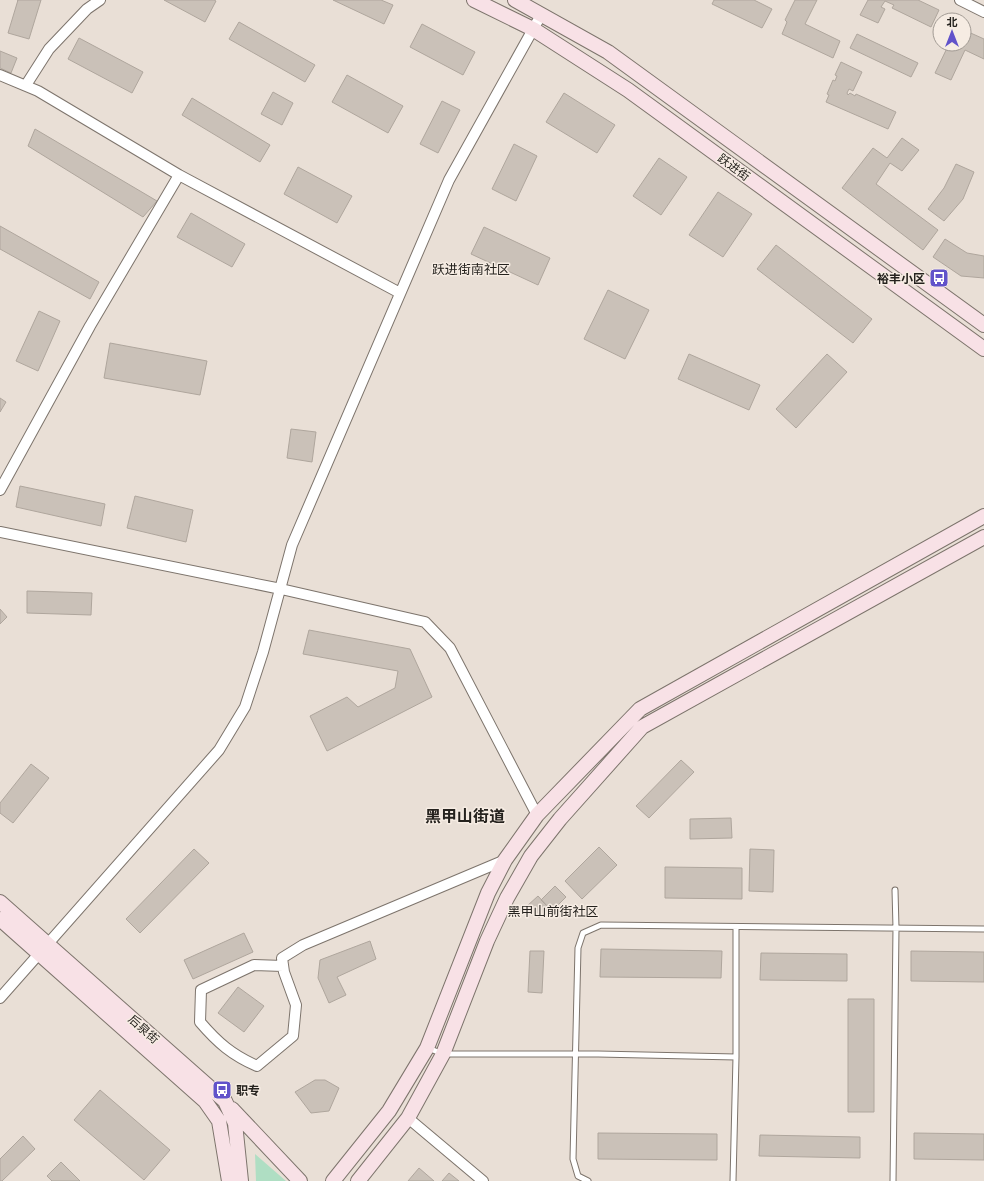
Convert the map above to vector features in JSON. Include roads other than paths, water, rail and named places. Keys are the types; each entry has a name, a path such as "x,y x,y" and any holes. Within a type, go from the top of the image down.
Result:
{"street":[{"path":"26,85 49,49 87,9 99,0"},
{"name":"跃进街","path":"474,0 533,29 628,90 984,348"},
{"name":"跃进街","path":"515,0 608,52 984,325"},
{"path":"960,0 984,12"},
{"path":"0,998 219,750 245,707 263,652 292,545 449,180 541,15"},
{"path":"0,76 38,91 179,175 400,293"},
{"path":"0,490 90,326 179,175"},
{"path":"333,1181 389,1111 427,1048 488,893 505,860 537,815 640,709 984,516"},
{"path":"0,532 281,589 425,622 450,648 537,815"},
{"path":"358,1181 408,1118 443,1054 487,941 507,898 531,856 560,819 642,727 984,537"},
{"path":"283,966 254,964 201,990 200,1022 214,1038 239,1058 257,1066 293,1036 296,1005 283,966 282,958 303,945 505,860"},
{"name":"后泉街","path":"0,902 44,949 205,1101 219,1121 229,1181"},
{"name":"后泉街","path":"0,919 44,949 225,1101 235,1123 241,1181"},
{"path":"225,1101 300,1181"},
{"path":"408,1118 484,1181"}],"lane":[{"path":"894,1181 895,890"},
{"path":"588,1181 578,1176 573,1159 578,948 583,933 601,925 984,929"},
{"path":"733,1181 736,1057 736,927"},
{"path":"427,1048 443,1054 576,1054 736,1057"}],"place":[{"name":"裕丰小区","path":"939,278"},
{"name":"职专","path":"222,1090"}],"district":[{"name":"跃进街南社区","path":"471,269"},
{"name":"黑甲山街道","path":"465,816"},
{"name":"黑甲山前街社区","path":"553,911"}]}
